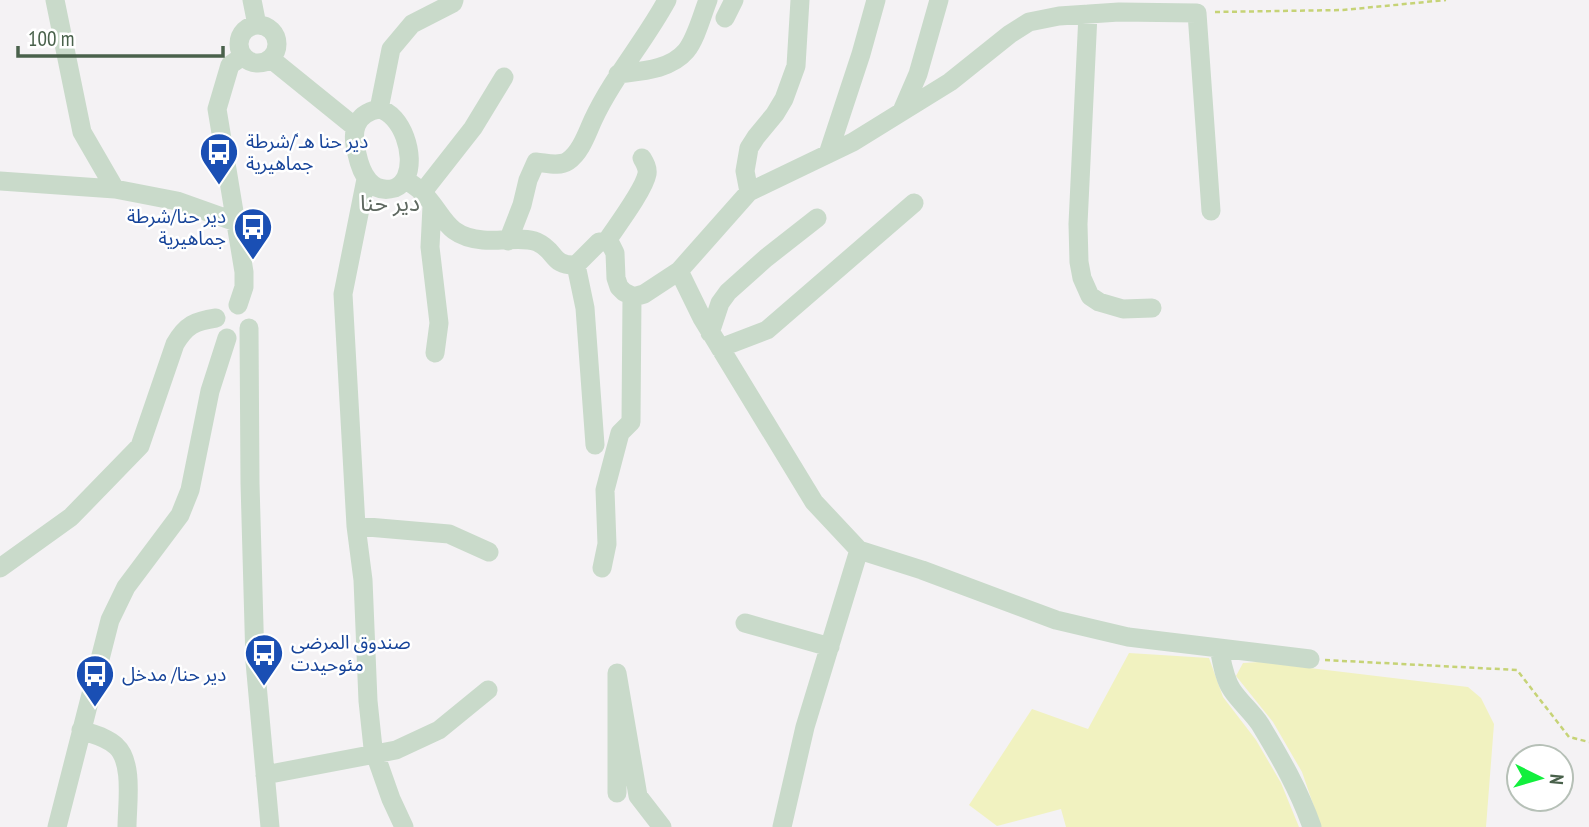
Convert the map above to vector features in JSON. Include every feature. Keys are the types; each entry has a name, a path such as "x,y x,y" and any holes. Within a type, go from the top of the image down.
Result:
{"street":[{"path":"55,0 82,132 115,189"},
{"path":"252,0 257,25"},
{"path":"379,109 391,49 412,24 453,3 454,0"},
{"path":"508,241 528,180 537,162 561,164 570,159 581,146 618,74 640,46 667,0"},
{"path":"618,74 666,65 687,51 708,0"},
{"path":"749,192 744,171 749,148 784,99 796,66 800,0"},
{"path":"828,154 876,0"},
{"path":"902,111 918,74 939,0"},
{"path":"405,179 427,200 444,223 460,234 481,240 508,241 527,238 549,249 560,263 566,266 576,265 599,242 606,242 615,253 619,287 624,292 637,296 645,294 679,271 749,192 853,142 950,82 1029,22 1059,16 1119,12 1197,13 1211,211"},
{"path":"1088,14 1078,224 1082,278 1090,296 1099,302 1123,309 1152,308"},
{"path":"257,25 270,29 277,41 275,54 261,64 243,56 239,44 249,27 257,25"},
{"path":"238,305 244,287 244,272 216,109 230,65 243,56"},
{"path":"271,59 355,127"},
{"path":"435,353 439,323 427,200 504,77"},
{"path":"379,109 387,110 395,118 403,132 408,150 409,167 405,179 400,186 389,190 379,189 366,179 360,170 354,141 355,127 361,117 379,109"},
{"path":"606,242 638,193 647,174 642,158"},
{"path":"1,177 115,189 177,201 236,222"},
{"path":"366,179 343,294 356,526 363,580 368,701 373,748 404,827"},
{"path":"715,341 767,330 914,203"},
{"path":"715,341 720,303 729,292 766,258 817,218"},
{"path":"576,265 585,308 595,445"},
{"path":"679,271 715,341 814,502 859,550 922,570 1056,620 1128,638 1310,659"},
{"path":"601,568 607,544 605,490 620,433 631,422 632,296"},
{"path":"249,328 239,338 227,338 218,330 216,318 221,309 231,304 246,310 251,320 250,483 255,662 270,827"},
{"path":"0,568 71,517 140,446 181,333 197,321 216,318"},
{"path":"57,827 110,620 126,587 180,515 190,489 210,391 227,338"},
{"path":"356,526 449,534 489,552"},
{"path":"782,827 805,727 859,550"},
{"path":"746,622 830,647"},
{"path":"1219,648 1226,678 1232,690 1255,717 1279,756 1304,804 1312,827"},
{"path":"617,793 617,673 638,796 662,827"},
{"path":"265,775 396,750 439,730 488,690"},
{"path":"80,730 107,739 118,747 125,759 128,773 127,827"}],"path":[{"path":"1197,13 1343,10 1446,0"},
{"path":"1310,659 1517,670 1569,737 1589,742"}],"green space":[{"path":"1129,653 1209,658 1223,697 1256,740 1281,783 1299,827 1066,827 1061,809 997,826 969,805 1032,709 1088,729"},
{"path":"1259,662 1468,687 1481,698 1494,724 1486,827 1321,827 1302,772 1273,722 1236,676 1243,663"}],"place":[{"name":"دير حنا هـ‘/شرطة جماهيرية","path":"219,186"},
{"name":"دير حنا/شرطة جماهيرية","path":"253,261"},
{"name":"صندوق المرضى مئوحيدت","path":"264,687"},
{"name":"دير حنا/ مدخل","path":"95,708"}],"district":[{"name":"دير حنا","path":"390,203"}]}
